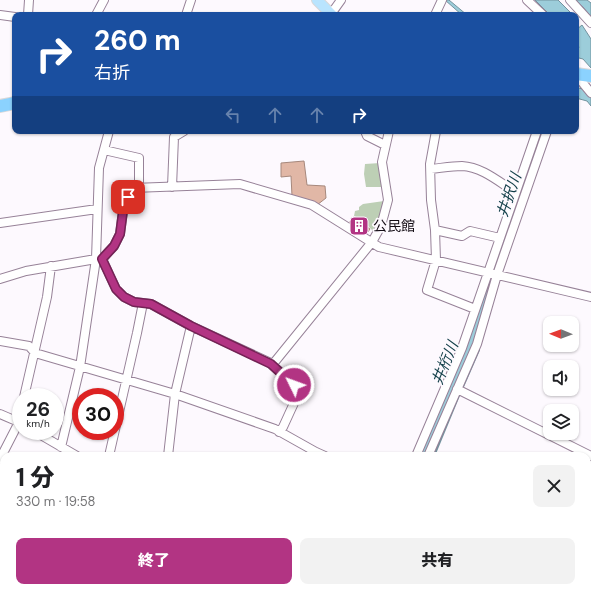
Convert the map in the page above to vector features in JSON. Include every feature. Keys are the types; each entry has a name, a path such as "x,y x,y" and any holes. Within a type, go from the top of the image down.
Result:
{"highway":[{"path":"0,106 12,104"}],"main road":[{"path":"317,0 329,12"}],"street":[{"path":"28,12 29,0"},
{"path":"98,12 104,0"},
{"path":"187,12 191,0"},
{"path":"334,12 341,0"},
{"path":"436,12 442,0"},
{"path":"527,0 540,12"},
{"path":"570,0 591,23"},
{"path":"0,15 12,16"},
{"path":"580,74 582,82 591,93"},
{"path":"61,447 80,367 100,259 97,210 99,168 108,134"},
{"path":"172,186 174,137 179,134"},
{"path":"366,134 367,136 385,145"},
{"path":"271,364 273,364 372,242 380,226 388,200 382,162 388,134"},
{"path":"436,134 431,169 431,200 435,230 436,260 427,290 475,309"},
{"path":"418,452 462,348 536,134"},
{"path":"430,452 477,344 497,276 547,134"},
{"path":"104,150 139,158 139,188"},
{"path":"431,169 454,166 472,167 487,173 515,192"},
{"path":"0,279 26,271 51,266 100,259 114,246 120,234 123,211 133,188 240,184 312,205 379,247 591,297"},
{"path":"0,224 97,210"},
{"path":"435,230 462,236 470,231 500,238"},
{"path":"100,259 116,289 124,297 134,302 151,304 191,326 271,364 294,385 294,403 283,427 279,432"},
{"path":"26,388 47,297 51,266"},
{"path":"110,452 138,333 143,303"},
{"path":"168,452 175,394 191,326"},
{"path":"0,341 29,346 35,353 175,394 279,432 316,452"},
{"path":"457,389 583,452"},
{"path":"0,414 12,419"},
{"path":"3,452 12,437"},
{"path":"49,440 70,452"}],"green space":[{"path":"380,163 385,187 366,187 364,174 365,164"},
{"path":"384,201 380,218 373,231 361,219 354,216 355,211 359,210 359,207 363,204"}],"water":[{"path":"445,0 449,0 463,12 459,12"},
{"path":"535,0 558,0 570,12 547,12"},
{"path":"574,0 587,0 591,3 591,17 583,7"},
{"path":"582,25 591,39 591,68 583,59 579,58 579,28"},
{"path":"579,88 585,90 591,95 591,106 587,101 579,99"},
{"path":"538,134 545,134 475,344 428,452 420,452"}],"building":[{"path":"304,161 307,185 325,186 326,198 317,205 292,196 291,176 281,177 281,163"},
{"name":"公民館","path":"353,217 370,229 365,236 349,223"}],"waterway":[{"path":"462,389 479,350"},
{"path":"436,452 460,393"}],"place":[{"name":"公民館","path":"359,226"}],"route":[{"path":"128,197 123,211 120,234 114,246 102,259 116,289 124,297 134,302 151,304 191,326 271,364 294,385"}],"water label":[{"name":"井択川","path":"509,195"},
{"name":"井桁川","path":"445,363"}]}
